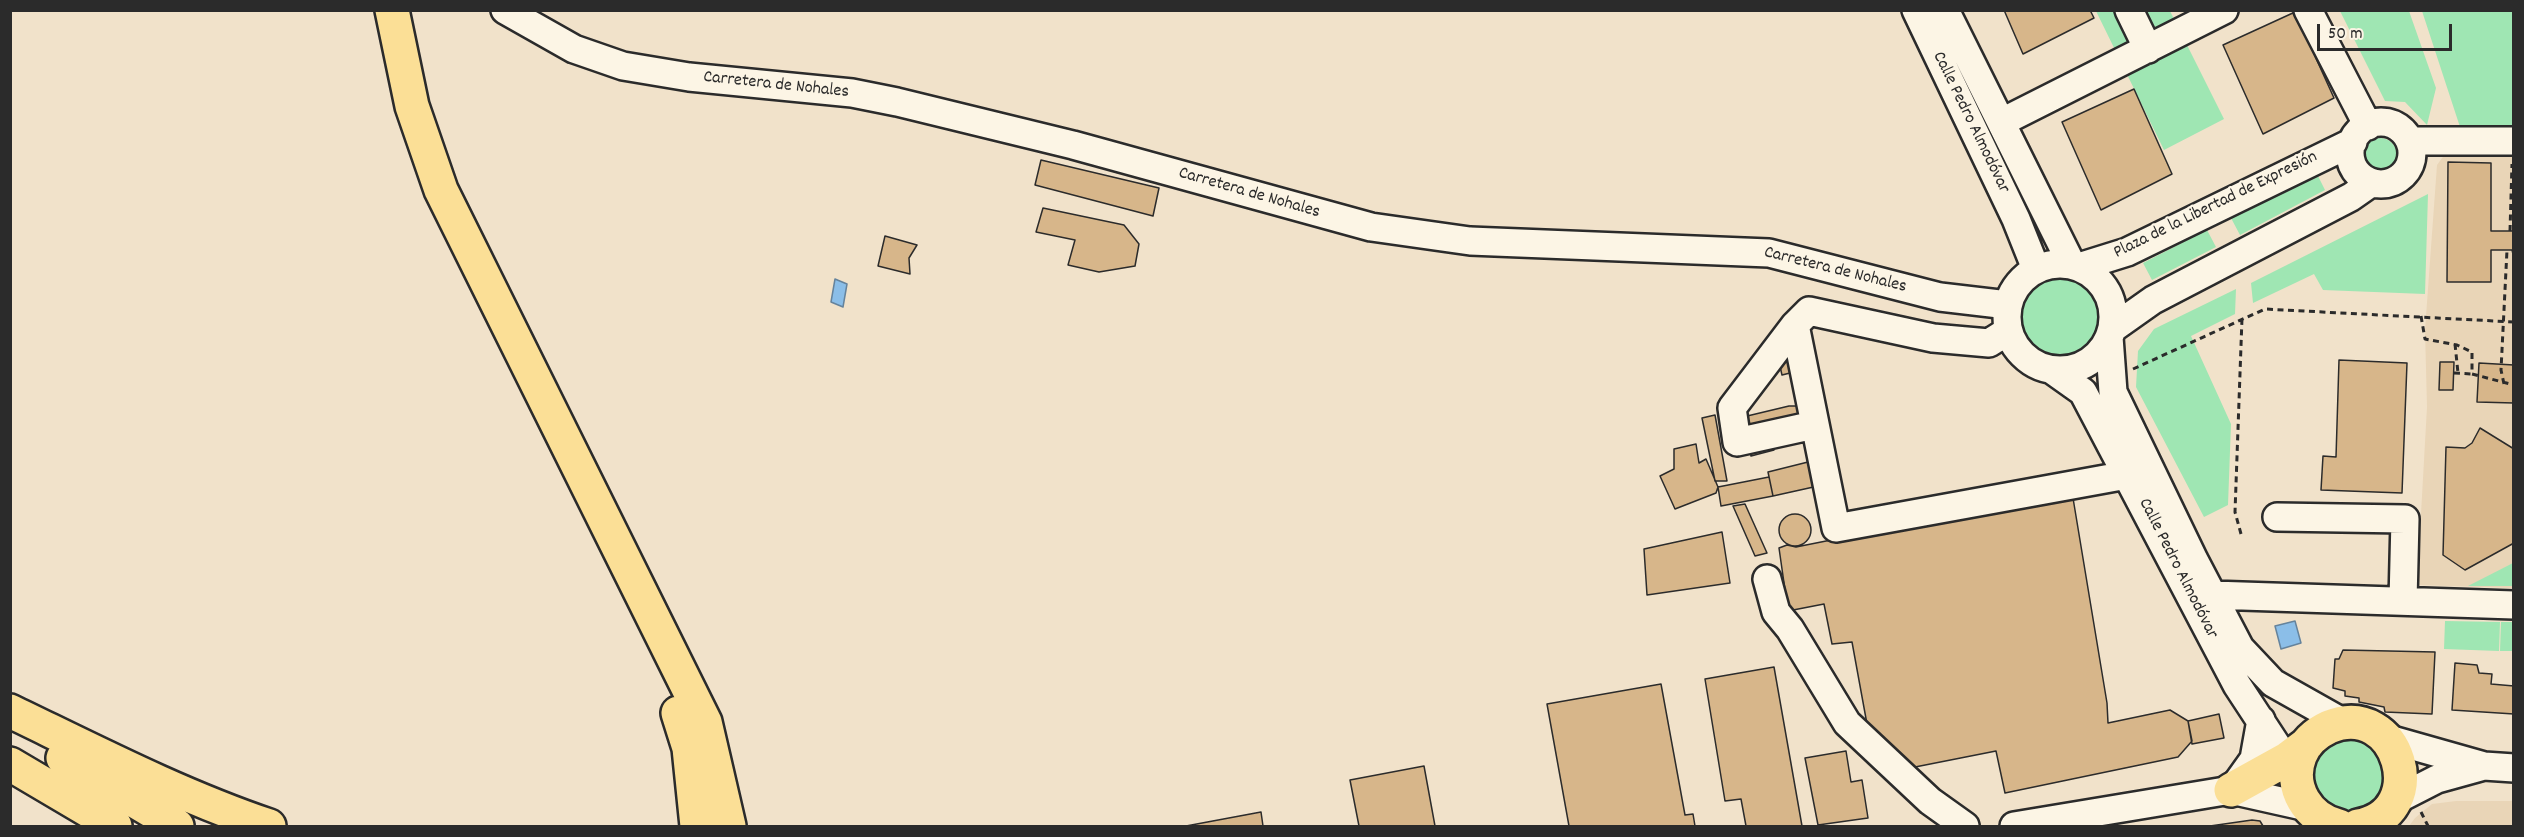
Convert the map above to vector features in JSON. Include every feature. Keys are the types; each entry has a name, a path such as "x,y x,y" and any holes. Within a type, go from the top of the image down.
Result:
{"main road":[{"path":"392,10 412,106 441,190 705,722 729,826"},
{"path":"645,605 688,748 697,826"},
{"path":"10,711 105,757 236,815 269,826"},
{"path":"2231,790 2297,759 2323,730 2344,723 2366,726 2385,738 2393,747 2401,768 2396,812 2358,826"},
{"path":"10,726 177,826"},
{"path":"2297,759 2301,797 2320,819"},
{"path":"10,764 115,826"},
{"path":"10,782 73,826"}],"street":[{"name":"Carretera de Nohales","path":"505,10 574,49 623,66 689,76 852,93 897,102 1073,145 1371,227 1470,241 1769,253 1940,297 2008,318"},
{"name":"Calle Pedro Almodóvar","path":"1916,10 2016,219 2036,269"},
{"name":"Calle Pedro Almodóvar","path":"1945,10 2075,266"},
{"path":"2129,10 2148,49"},
{"path":"2002,122 2224,10"},
{"path":"2308,10 2360,134 2352,163 2359,175 2371,183 2387,184 2401,177 2412,157 2410,141 2399,128 2384,123 2360,134"},
{"name":"Plaza de la Libertad de Expresión","path":"2075,266 2127,252 2360,134"},
{"path":"2410,141 2513,141"},
{"path":"2008,318 2021,353 2035,364 2052,370 2070,369 2086,363 2100,352 2111,333 2153,300 2351,197 2371,183"},
{"path":"1814,425 1737,442 1732,408 1795,324 1809,311 1933,338 1989,343 2008,318 2018,284 2036,269 2054,264 2075,266 2093,276 2105,288 2113,312 2111,333"},
{"path":"1795,324 1836,528 2127,475"},
{"name":"Calle Pedro Almodóvar","path":"2111,333 2113,392 2240,648 2273,683 2344,723"},
{"name":"Calle Pedro Almodóvar","path":"2052,370 2084,392 2219,651 2261,720 2297,759"},
{"path":"2277,517 2405,519 2403,601"},
{"path":"1767,579 1776,612 1790,629 1847,723 1930,801 1965,826"},
{"path":"2212,595 2514,605"},
{"path":"2231,790 2254,759 2261,720"},
{"path":"2385,738 2484,766 2514,768"},
{"path":"2396,812 2437,779 2484,766"},
{"path":"2019,826 2137,815 2231,790 2320,819"}],"path":[{"path":"2510,231 2513,141"},
{"path":"2504,384 2501,370 2507,250"},
{"path":"2112,378 2265,309 2514,322"},
{"path":"2421,316 2425,339 2455,344 2472,352 2472,374"},
{"path":"2241,534 2235,512 2242,318"},
{"path":"2455,344 2456,373 2472,374 2514,385"},
{"path":"2396,812 2428,826"}],"shaded area":[{"path":"2450,11 2513,11 2513,588 2417,585 2427,407 2425,330 2437,165 2469,121"},
{"path":"2456,801 2513,801 2513,826 2409,826 2432,804"}],"green space":[{"path":"2096,11 2170,11 2224,119 2164,150"},
{"path":"2340,11 2409,11 2436,88 2427,125 2405,102 2385,101"},
{"path":"2422,11 2513,11 2513,127 2460,127"},
{"path":"2380,138 2392,143 2397,155 2392,167 2380,172 2368,167 2363,155 2368,143"},
{"path":"2317,174 2325,190 2240,235 2231,218"},
{"path":"2428,194 2425,294 2323,290 2314,274 2253,303 2251,283"},
{"path":"2207,230 2216,247 2152,280 2143,263"},
{"path":"2059,278 2074,281 2086,290 2095,302 2098,317 2095,332 2086,344 2074,353 2059,356 2044,353 2032,344 2023,332 2020,317 2023,302 2032,290 2044,281"},
{"path":"2236,289 2235,314 2191,336 2231,424 2228,505 2204,517 2136,387 2138,351 2154,329"},
{"path":"2513,563 2513,586 2468,586"},
{"path":"2445,621 2500,622 2499,651 2444,649"},
{"path":"2501,622 2513,622 2513,651 2500,651"},
{"path":"2347,738 2361,741 2373,749 2381,761 2384,775 2381,789 2373,801 2361,809 2347,812 2333,809 2321,801 2313,789 2310,775 2313,761 2321,749 2333,741"}],"water":[{"path":"835,279 847,284 843,307 831,302"},
{"path":"2295,621 2301,643 2281,649 2275,626"}],"building":[{"path":"2004,10 2090,10 2094,18 2023,54"},
{"path":"2295,12 2334,98 2263,134 2223,45"},
{"path":"2134,89 2172,174 2101,210 2062,122"},
{"path":"1041,160 1159,188 1153,216 1035,185"},
{"path":"2448,162 2491,163 2491,231 2514,231 2514,258 2512,250 2491,250 2491,282 2447,282"},
{"path":"1043,208 1124,225 1139,244 1135,266 1099,272 1068,265 1075,240 1036,232"},
{"path":"885,236 917,245 909,258 910,274 878,266"},
{"path":"1790,350 1794,372 1782,375 1777,353"},
{"path":"2339,360 2407,363 2402,493 2321,490 2323,456 2336,457"},
{"path":"2440,362 2454,362 2453,390 2439,390"},
{"path":"2479,363 2514,365 2514,403 2477,402"},
{"path":"1789,406 1802,406 1805,427 1768,429 1774,450 1751,456 1743,417"},
{"path":"1715,415 1727,481 1715,481 1702,418"},
{"path":"2480,428 2514,449 2514,543 2465,570 2443,555 2446,447 2465,448 2472,443"},
{"path":"1696,444 1699,463 1706,459 1718,487 1716,493 1675,509 1660,476 1674,469 1674,449"},
{"path":"1812,461 1818,486 1773,496 1768,472"},
{"path":"1769,477 1773,496 1721,506 1718,487"},
{"path":"2072,492 2107,703 2108,723 2170,710 2188,721 2192,741 2178,757 2005,793 1996,751 1910,768 1869,735 1852,642 1832,644 1824,604 1788,611 1779,548 1787,545 1796,547"},
{"path":"1745,504 1767,553 1755,556 1733,506"},
{"path":"1795,514 1807,518 1811,530 1807,542 1795,546 1783,542 1779,530 1783,518"},
{"path":"1722,532 1730,583 1647,595 1644,549"},
{"path":"2343,650 2435,652 2432,714 2385,712 2384,707 2359,702 2359,698 2345,696 2345,691 2333,688 2335,659 2339,659"},
{"path":"2455,663 2477,665 2479,673 2492,674 2491,684 2514,686 2514,714 2452,710"},
{"path":"1774,667 1802,826 1746,826 1741,799 1725,801 1705,679"},
{"path":"1661,684 1685,815 1693,814 1695,826 1569,826 1547,704"},
{"path":"2219,714 2224,738 2192,744 2188,721"},
{"path":"1846,751 1851,782 1862,780 1868,818 1818,825 1805,758"},
{"path":"1424,766 1435,826 1359,826 1350,780"},
{"path":"1261,812 1263,826 1186,826"},
{"path":"2260,821 2263,826 2210,826"}]}
